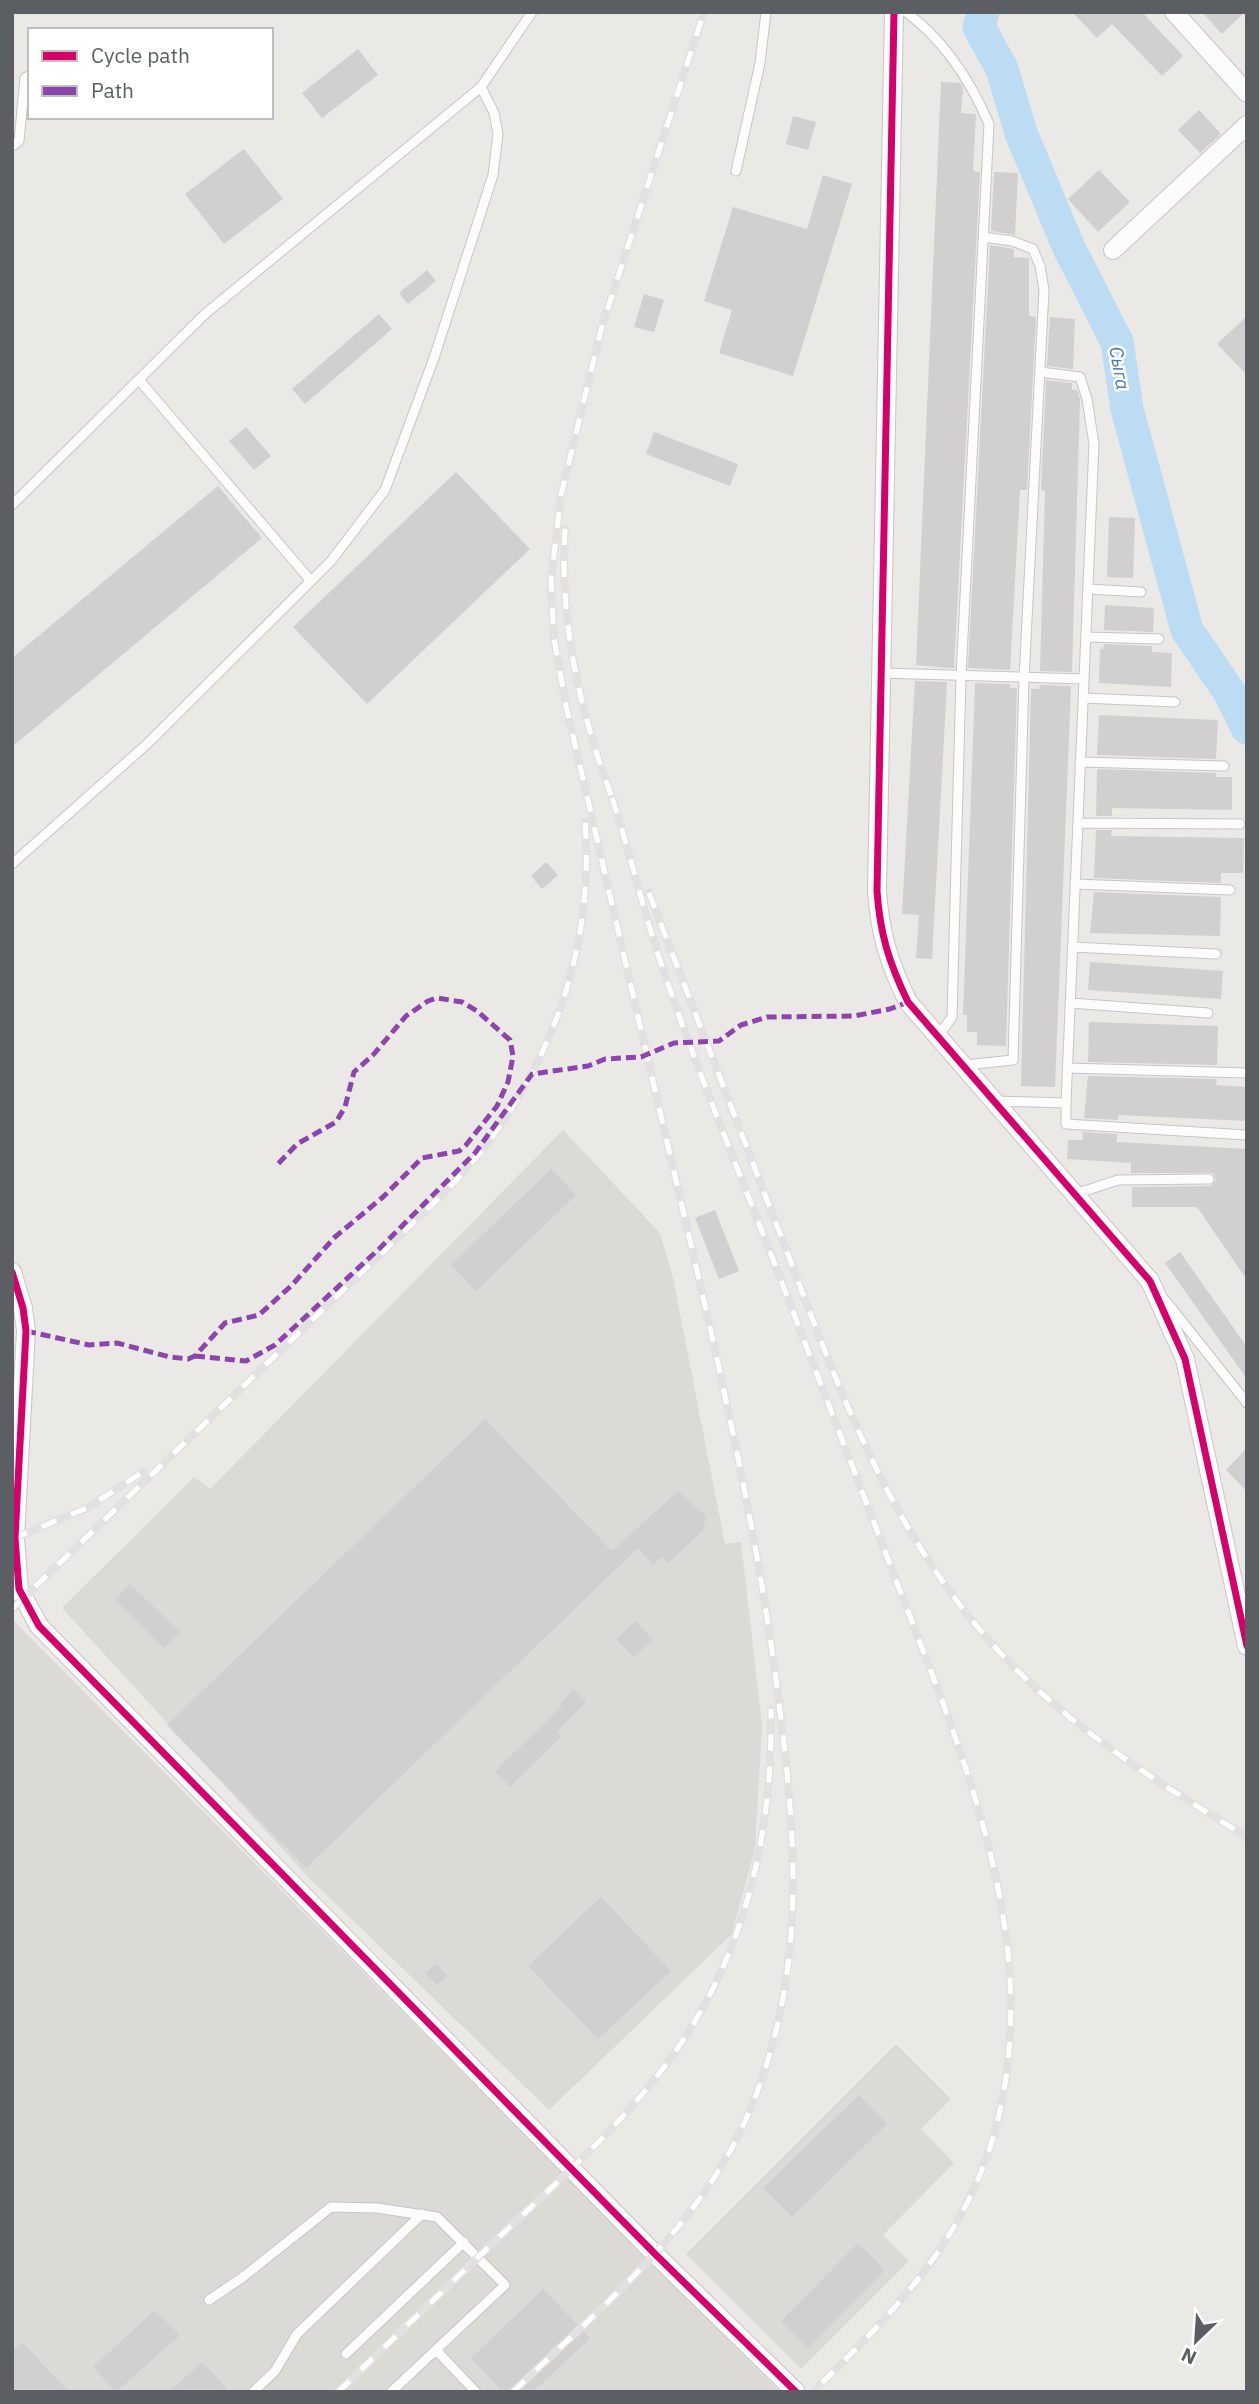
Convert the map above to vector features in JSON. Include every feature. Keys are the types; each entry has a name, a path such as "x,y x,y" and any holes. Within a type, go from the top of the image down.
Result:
{"street":[{"path":"894,12 881,673 879,922 889,964 908,1002 1150,1282 1185,1359 1247,1646"},
{"path":"1174,12 1247,93"},
{"path":"1113,250 1247,125"},
{"path":"12,1272 23,1308 26,1331 14,1521 18,1581 29,1612 39,1626 646,2245 796,2392"}],"lane":[{"path":"12,505 205,314 481,87 532,12"},
{"path":"736,172 760,63 766,12"},
{"path":"906,12 929,29 959,70 989,124 961,676 952,1017 939,1035"},
{"path":"12,146 19,141 25,78 28,76"},
{"path":"12,864 147,744 311,581 364,522 385,490 434,358 493,175 498,134 494,113 481,87"},
{"path":"965,1065 1013,1060 1024,678 1044,290 1040,266 1033,249 1012,241 983,237"},
{"path":"1040,372 1080,377 1087,399 1094,444 1066,1124 1247,1135"},
{"path":"140,381 311,581"},
{"path":"1088,589 1141,592"},
{"path":"1086,637 1159,639"},
{"path":"881,673 1084,680"},
{"path":"1083,698 1175,702"},
{"path":"1080,762 1224,766"},
{"path":"1078,823 1241,824"},
{"path":"1075,884 1230,890"},
{"path":"1072,947 1216,954"},
{"path":"1070,1003 1208,1013"},
{"path":"1067,1068 1247,1073"},
{"path":"995,1101 1066,1103"},
{"path":"1075,1194 1118,1180 1209,1179"},
{"path":"1150,1282 1247,1403"},
{"path":"209,2300 243,2277 331,2207 377,2208 422,2214 443,2221 505,2285 391,2392"},
{"path":"253,2392 269,2379 298,2334 422,2214"},
{"path":"346,2354 464,2242"},
{"path":"436,2350 479,2391"}],"shaded area":[{"path":"563,1130 660,1233 673,1278 725,1544 741,1542 762,1726 755,1848 732,1934 549,2110 308,1877 62,1608 194,1477 210,1489"},
{"path":"12,1619 780,2392 12,2392"},
{"path":"896,2044 951,2099 921,2129 954,2163 883,2235 909,2261 801,2369 686,2254"}],"building":[{"path":"1072,12 1142,12 1183,56 1162,76 1112,24 1097,38"},
{"path":"1202,12 1245,12 1222,34"},
{"path":"358,49 378,75 322,118 302,93"},
{"path":"941,82 960,83 963,87 961,113 976,114 973,171 980,172 954,668 916,665"},
{"path":"1199,110 1221,134 1200,153 1178,130"},
{"path":"793,116 816,122 808,150 786,144"},
{"path":"244,149 283,199 224,244 185,194"},
{"path":"1099,170 1130,202 1098,232 1068,199"},
{"path":"994,172 1018,173 1015,235 991,231"},
{"path":"823,175 852,184 793,376 719,353 732,310 704,301 733,207 807,229"},
{"path":"990,245 1014,249 1014,257 1029,258 1029,316 1036,317 1027,490 1020,490 1010,670 968,668"},
{"path":"427,270 436,281 408,304 399,293"},
{"path":"644,294 664,300 654,332 634,327"},
{"path":"379,314 392,329 305,404 292,389"},
{"path":"1247,316 1247,375 1217,344"},
{"path":"1050,317 1075,319 1073,369 1047,366"},
{"path":"1046,380 1072,383 1072,390 1077,390 1080,399 1072,672 1040,671 1045,491 1041,490"},
{"path":"246,427 271,456 254,470 229,441"},
{"path":"654,432 738,464 730,486 646,454"},
{"path":"456,472 530,549 367,704 293,627"},
{"path":"218,486 262,538 12,747 12,658"},
{"path":"1109,517 1135,518 1133,578 1107,577"},
{"path":"1105,605 1154,608 1153,632 1104,630"},
{"path":"1104,644 1152,646 1152,652 1172,653 1171,687 1099,683 1100,649 1103,649"},
{"path":"915,681 947,682 932,959 916,958 919,915 902,914"},
{"path":"975,683 1010,684 1010,688 1017,688 1006,1046 977,1045 977,1032 967,1032 967,1015 963,1015"},
{"path":"1040,685 1071,686 1055,1087 1021,1086 1031,689 1039,689"},
{"path":"1099,715 1218,720 1216,759 1097,755"},
{"path":"1097,769 1216,773 1216,777 1232,777 1232,810 1112,808 1112,816 1096,816"},
{"path":"1096,830 1112,830 1111,836 1244,838 1243,873 1221,873 1221,883 1094,878"},
{"path":"546,862 558,875 542,889 531,876"},
{"path":"1094,892 1221,897 1220,936 1090,933"},
{"path":"1090,962 1223,971 1221,999 1088,990"},
{"path":"1089,1022 1218,1026 1217,1065 1088,1062"},
{"path":"1088,1076 1217,1079 1216,1085 1247,1087 1247,1121 1118,1115 1118,1120 1084,1118"},
{"path":"1083,1132 1117,1134 1117,1142 1247,1149 1247,1280 1197,1207 1132,1207 1132,1187 1210,1186 1216,1180 1213,1173 1131,1173 1131,1163 1067,1159 1068,1140 1083,1140"},
{"path":"551,1169 576,1195 476,1291 451,1265"},
{"path":"715,1210 739,1271 719,1279 695,1218"},
{"path":"1180,1252 1247,1347 1247,1379 1165,1263"},
{"path":"485,1419 612,1551 678,1491 706,1516 703,1531 668,1563 662,1557 653,1565 638,1548 306,1868 167,1725"},
{"path":"1247,1448 1247,1492 1226,1470"},
{"path":"130,1584 180,1632 164,1648 115,1600"},
{"path":"635,1621 653,1640 634,1657 616,1639"},
{"path":"574,1689 586,1702 557,1731 562,1736 510,1787 495,1771 562,1706 560,1704"},
{"path":"601,1897 671,1971 598,2039 528,1966"},
{"path":"436,1963 447,1976 437,1985 425,1973"},
{"path":"859,2095 887,2124 792,2217 763,2188"},
{"path":"858,2243 885,2270 808,2348 781,2321"},
{"path":"543,2289 590,2338 533,2392 503,2392 471,2358"},
{"path":"155,2310 180,2335 116,2392 93,2367"},
{"path":"22,2342 69,2392 18,2392 12,2386 12,2352"},
{"path":"202,2362 230,2392 169,2392"}],"waterway":[{"name":"Сыга","path":"983,12 979,27 1002,69 1021,133 1069,248 1117,342 1127,409 1187,630 1230,693 1247,728"}],"railway":[{"path":"513,2392 647,2262 705,2191 730,2152 750,2110 769,2055 782,2001 790,1947 792,1839 782,1728 767,1615 711,1332 566,706 554,638 551,581 561,495 602,326 704,12"},
{"path":"565,529 566,600 575,670 592,738 615,805"},
{"path":"612,798 657,950 692,1052 967,1771 1000,1897 1009,1961 1011,2026 1004,2090 993,2138 977,2181 958,2220 908,2292 813,2392"},
{"path":"12,1609 442,1195 477,1157 507,1115 533,1071 554,1024 570,975 581,925 586,874 585,822"},
{"path":"649,893 845,1400 867,1450 920,1547 951,1593 987,1638 1045,1696 1076,1723 1142,1771 1247,1837"},
{"path":"12,1539 87,1508 143,1472"},
{"path":"338,2392 609,2131 661,2071 689,2030 713,1988 748,1899 766,1806 771,1709"}],"marked path":[{"path":"26,1331 89,1345 117,1343 170,1357 188,1359 195,1356 225,1323 259,1315 292,1285 335,1237 383,1197 422,1158 459,1151 466,1145 497,1106 508,1082 513,1056 510,1040 477,1011 462,1002 437,998 428,1001 406,1016 373,1055 354,1072 345,1107 336,1122 297,1144 278,1164"},
{"path":"195,1356 246,1361 275,1345 379,1249 475,1153 532,1074 588,1066 605,1059 641,1057 674,1043 719,1041 741,1025 767,1017 854,1016 890,1009 908,1002"}],"cycle path":[{"path":"894,12 877,891 883,935 908,1002 1150,1281 1185,1359 1247,1646"},
{"path":"12,1272 23,1308 26,1331 15,1538 19,1589 39,1626 655,2254 796,2392"}]}
